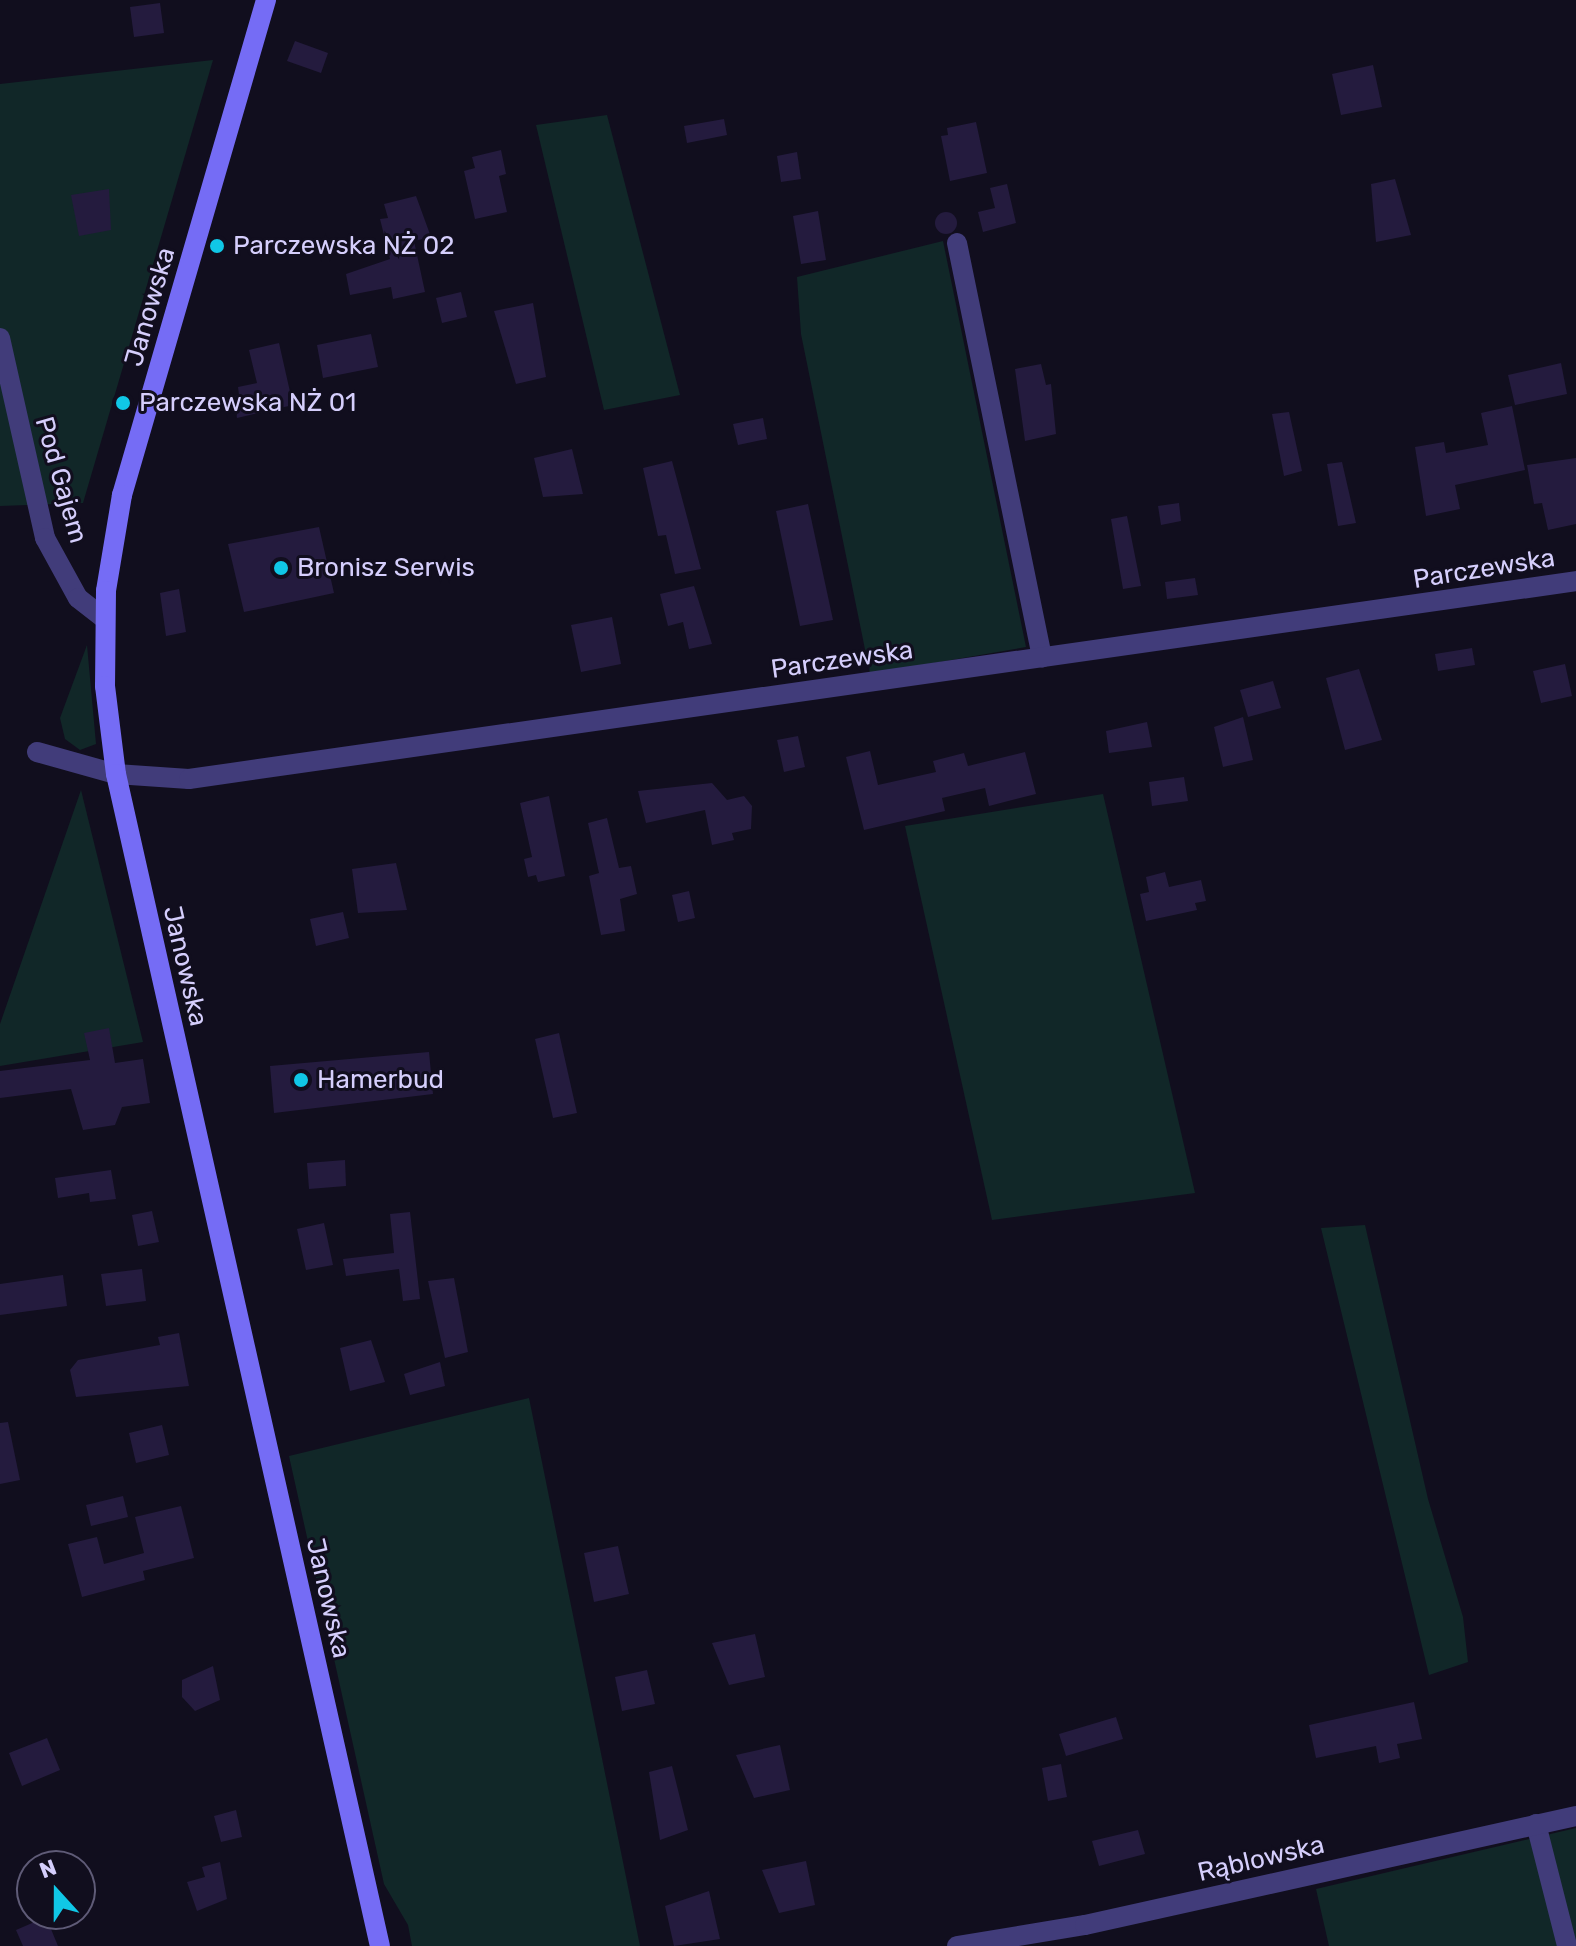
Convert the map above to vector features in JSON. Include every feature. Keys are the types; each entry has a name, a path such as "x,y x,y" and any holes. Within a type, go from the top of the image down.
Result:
{"street":[{"name":"Janowska","path":"266,0 122,495 104,618 116,774 380,1946"},
{"path":"957,243 1042,657"},
{"name":"Pod Gajem","path":"0,338 45,538 78,598 104,618"},
{"name":"Parczewska","path":"37,752 116,774 189,779 1576,581"},
{"name":"Rąblowska","path":"957,1946 1099,1922 1576,1816"},
{"path":"1536,1824 1567,1946"}],"green space":[{"path":"213,60 83,503 0,506 0,84"},
{"path":"607,115 680,395 604,410 536,125"},
{"path":"943,241 1026,647 870,674 801,334 797,277"},
{"path":"87,645 96,744 80,750 65,739 60,718"},
{"path":"81,790 143,1042 0,1066 0,1024"},
{"path":"1103,794 1195,1193 992,1220 905,826"},
{"path":"1365,1225 1428,1499 1463,1617 1468,1662 1429,1675 1321,1228"},
{"path":"529,1398 640,1946 412,1946 408,1925 384,1884 289,1456"},
{"path":"1576,1828 1576,1946 1329,1946 1316,1889"}],"building":[{"path":"160,3 164,33 134,37 130,7"},
{"path":"295,41 328,53 321,73 287,61"},
{"path":"1373,65 1382,107 1341,115 1332,74"},
{"path":"724,119 727,135 687,143 684,126"},
{"path":"976,122 987,173 950,181 941,136 948,135 947,128"},
{"path":"501,150 506,174 499,176 507,212 475,219 464,171 475,168 472,157"},
{"path":"797,152 801,179 781,182 777,156"},
{"path":"1395,179 1411,235 1376,242 1371,184"},
{"path":"1007,184 1016,223 983,232 978,212 995,208 990,188"},
{"path":"109,189 111,230 79,236 71,195"},
{"path":"416,196 431,237 414,241 425,292 393,299 391,287 350,295 346,274 390,259 380,219 388,218 384,204"},
{"path":"818,211 826,260 801,264 793,216"},
{"path":"946,212 954,215 957,223 954,231 946,234 938,231 935,223 938,215"},
{"path":"461,292 467,317 442,323 436,298"},
{"path":"533,303 546,377 516,384 494,311"},
{"path":"371,334 378,367 323,378 317,345"},
{"path":"279,343 293,405 237,418 232,397 239,395 238,387 257,383 249,350"},
{"path":"1561,363 1567,394 1515,405 1508,375"},
{"path":"1041,364 1046,385 1051,384 1056,434 1025,441 1015,369"},
{"path":"1512,406 1525,470 1455,485 1460,509 1426,516 1415,447 1444,442 1446,453 1488,445 1481,413"},
{"path":"1289,412 1302,471 1284,476 1272,414"},
{"path":"763,418 767,439 738,445 733,424"},
{"path":"572,449 583,494 543,497 534,458"},
{"path":"1576,458 1576,524 1548,530 1542,503 1534,504 1527,465"},
{"path":"672,461 701,569 675,574 666,535 658,536 643,468"},
{"path":"1342,462 1356,523 1338,526 1327,464"},
{"path":"1179,503 1181,521 1161,525 1158,506"},
{"path":"808,504 833,620 800,626 776,511"},
{"path":"1127,516 1141,586 1123,589 1111,519"},
{"name":"Bronisz Serwis","path":"319,527 334,593 244,612 228,544"},
{"path":"1195,578 1198,595 1167,599 1165,582"},
{"path":"694,586 712,644 689,649 683,622 668,626 660,594"},
{"path":"179,589 186,632 166,636 160,593"},
{"path":"612,617 621,664 581,672 571,625"},
{"path":"1472,648 1475,665 1438,671 1435,654"},
{"path":"1565,664 1572,696 1541,703 1533,671"},
{"path":"1359,669 1382,740 1345,750 1326,678"},
{"path":"1273,681 1281,708 1248,717 1240,690"},
{"path":"1243,717 1253,760 1223,767 1214,727"},
{"path":"1147,722 1152,747 1109,753 1106,731"},
{"path":"798,736 805,767 784,772 777,740"},
{"path":"870,751 878,785 936,772 933,761 964,753 968,766 1025,752 1036,794 989,806 985,788 942,798 945,811 864,830 846,757"},
{"path":"1184,777 1188,801 1152,806 1149,782"},
{"path":"712,783 727,800 744,796 752,806 751,829 732,833 734,840 712,845 705,810 646,823 638,791"},
{"path":"549,796 565,876 538,882 536,875 528,877 524,859 532,857 520,803"},
{"path":"607,818 619,868 631,866 637,894 620,899 625,931 601,935 589,876 599,873 588,823"},
{"path":"396,863 407,910 358,913 352,869"},
{"path":"1165,872 1169,887 1201,880 1206,901 1195,903 1197,910 1146,921 1140,894 1149,892 1146,877"},
{"path":"689,891 695,918 678,922 672,895"},
{"path":"343,912 349,938 316,946 310,919"},
{"path":"109,1028 115,1063 143,1059 150,1103 122,1107 115,1125 83,1130 71,1089 0,1098 0,1071 90,1060 84,1033"},
{"path":"559,1033 577,1113 553,1118 535,1039"},
{"path":"429,1052 433,1094 274,1113 270,1066"},
{"path":"345,1160 346,1186 309,1189 307,1163"},
{"path":"111,1170 116,1199 90,1202 89,1193 58,1198 55,1178"},
{"path":"152,1211 159,1242 138,1246 132,1215"},
{"path":"410,1212 420,1299 403,1301 399,1269 346,1276 343,1259 394,1253 390,1214"},
{"path":"324,1223 333,1265 306,1270 297,1229"},
{"path":"142,1269 146,1301 106,1306 101,1274"},
{"path":"63,1275 67,1306 0,1315 0,1284"},
{"path":"454,1278 468,1352 445,1358 428,1281"},
{"path":"179,1333 189,1386 76,1397 70,1370 78,1360 160,1345 158,1337"},
{"path":"371,1340 385,1382 350,1391 340,1348"},
{"path":"440,1362 445,1386 410,1395 404,1374"},
{"path":"8,1422 20,1480 0,1484 0,1423"},
{"path":"162,1425 169,1455 136,1463 129,1433"},
{"path":"123,1496 128,1517 91,1526 86,1505"},
{"path":"181,1506 194,1558 143,1571 145,1580 82,1597 68,1544 97,1537 104,1564 144,1553 135,1517"},
{"path":"618,1546 629,1594 594,1602 584,1553"},
{"path":"755,1634 765,1677 729,1685 712,1643"},
{"path":"213,1666 220,1700 195,1711 182,1697 182,1680"},
{"path":"647,1670 655,1704 622,1711 615,1677"},
{"path":"1414,1702 1422,1739 1397,1744 1400,1758 1379,1763 1376,1746 1316,1758 1309,1725"},
{"path":"1116,1717 1123,1739 1066,1756 1059,1734"},
{"path":"47,1738 60,1770 22,1786 9,1753"},
{"path":"780,1745 790,1790 754,1798 736,1755"},
{"path":"1061,1764 1067,1797 1048,1801 1042,1768"},
{"path":"672,1766 688,1830 660,1840 649,1772"},
{"path":"236,1810 242,1837 221,1842 214,1816"},
{"path":"1138,1830 1145,1854 1099,1866 1092,1841"},
{"path":"806,1861 815,1905 779,1913 762,1870"},
{"path":"220,1862 227,1899 197,1911 187,1882 205,1877 202,1867"},
{"path":"709,1891 720,1939 674,1946 665,1906"},
{"path":"16,1930 51,1930 58,1946 23,1946"}],"place":[{"name":"Parczewska NŻ 02","path":"217,246"},
{"name":"Parczewska NŻ 01","path":"123,403"},
{"name":"Bronisz Serwis","path":"281,568"},
{"name":"Hamerbud","path":"301,1080"}]}
